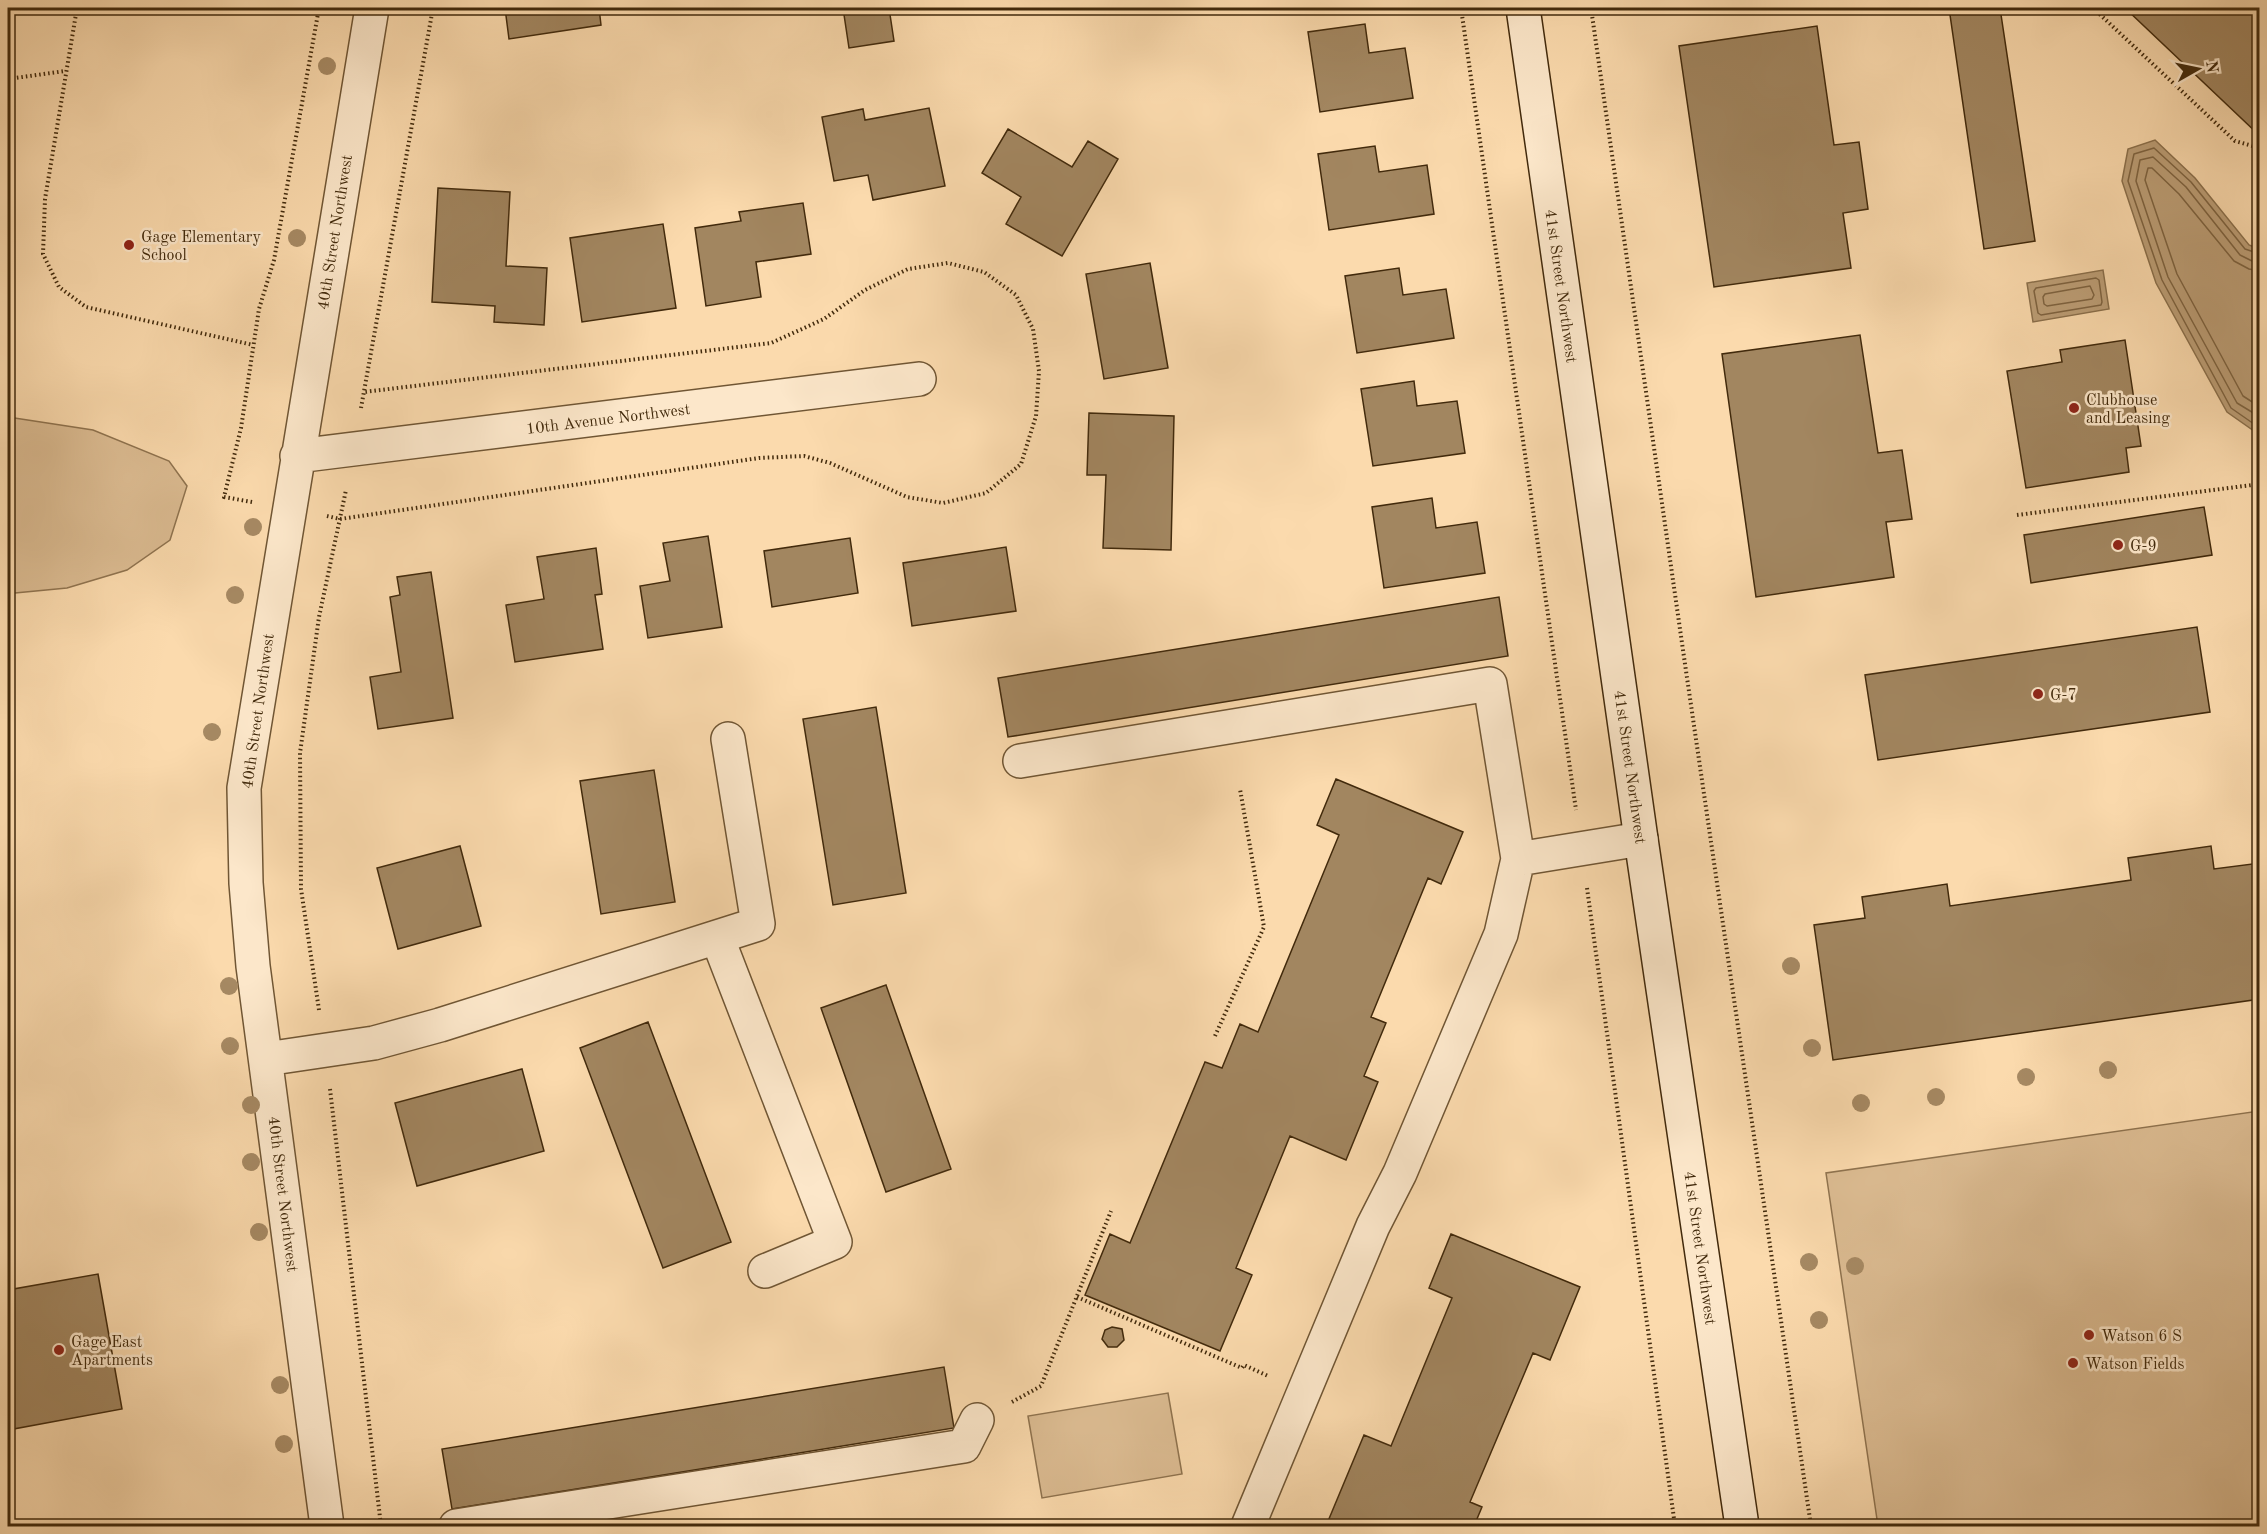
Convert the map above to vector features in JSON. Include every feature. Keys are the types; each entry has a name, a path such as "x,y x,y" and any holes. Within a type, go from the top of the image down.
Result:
{"street":[{"name":"40th Street Northwest","path":"327,1527 253,966 246,883 244,788 372,8"},
{"name":"41st Street Northwest","path":"1523,8 1742,1527"},
{"name":"10th Avenue Northwest","path":"297,456 919,379"},
{"path":"1020,761 1490,684 1518,859 1501,934 1405,1162 1373,1226 1248,1527"},
{"path":"266,1059 374,1043 440,1025 758,924 728,739"},
{"path":"1518,859 1641,839"},
{"path":"717,937 835,1242 765,1271"},
{"path":"456,1527 964,1446 977,1420"}],"path":[{"path":"77,8 45,199 43,254 59,287 86,308 253,345"},
{"path":"224,497 241,428 259,309 274,260 318,8"},
{"path":"364,392 433,8"},
{"path":"1461,8 1582,850 1675,1527"},
{"path":"1592,8 1684,664 1811,1527"},
{"path":"2093,8 2235,141 2259,148"},
{"path":"8,79 65,72"},
{"path":"2017,515 2259,483"},
{"path":"1215,1035 1264,927 1240,789"},
{"path":"977,1420 1041,1386 1111,1211"},
{"path":"1077,1297 1304,1392"}],"shaded area":[{"path":"8,417 93,430 169,461 187,486 170,540 127,570 67,588 15,593 8,598"},
{"name":"Watson 6 S","path":"2259,1111 2259,1526 1878,1526 1826,1173"},
{"path":"1168,1393 1182,1474 1042,1498 1028,1416"}],"water":[{"path":"2155,140 2195,178 2249,245 2259,249 2259,430 2254,431 2227,412 2156,283 2122,181 2128,149"},
{"path":"2103,270 2109,309 2033,322 2027,283"}],"building":[{"path":"505,8 599,8 601,25 509,39"},
{"path":"843,8 889,8 894,41 849,48"},
{"path":"1949,8 2000,8 2035,241 1984,249"},
{"path":"2125,8 2260,8 2260,136"},
{"path":"1365,24 1369,53 1405,48 1413,98 1320,112 1308,32"},
{"path":"1817,26 1834,145 1859,142 1868,209 1843,213 1851,268 1714,287 1679,46"},
{"path":"929,108 945,186 873,200 868,175 834,181 822,117 863,109 865,120"},
{"path":"1008,129 1072,167 1088,141 1118,159 1062,256 1006,224 1021,197 982,173"},
{"path":"1375,146 1379,172 1427,165 1434,214 1329,230 1318,154"},
{"path":"438,188 510,192 506,266 547,268 544,325 494,322 495,306 432,302"},
{"path":"803,203 811,254 756,262 761,297 706,306 695,228 741,221 739,212"},
{"path":"663,224 676,308 582,322 570,238"},
{"path":"1150,263 1168,368 1104,379 1086,274"},
{"path":"1399,268 1403,295 1446,289 1454,338 1357,353 1345,276"},
{"path":"1860,335 1878,453 1902,450 1912,519 1886,522 1894,577 1756,597 1722,354"},
{"name":"Clubhouse and Leasing","path":"2125,340 2141,446 2126,448 2129,472 2026,488 2007,371 2062,362 2060,350"},
{"path":"1414,381 1417,406 1457,401 1465,453 1373,466 1361,389"},
{"path":"1089,413 1174,416 1171,550 1103,548 1106,475 1087,475"},
{"path":"1432,498 1436,528 1477,522 1485,573 1384,588 1372,507"},
{"name":"G-9","path":"2204,507 2212,555 2031,583 2024,535"},
{"path":"708,536 722,627 648,638 640,586 670,581 663,543"},
{"path":"850,538 858,593 772,607 764,551"},
{"path":"1006,547 1016,611 912,626 903,563"},
{"path":"596,548 602,594 595,595 603,649 515,662 506,605 544,599 537,557"},
{"path":"431,572 453,718 378,729 370,677 401,672 390,597 400,595 397,577"},
{"path":"1499,597 1508,656 1008,737 998,678"},
{"name":"G-7","path":"2197,627 2210,712 1878,760 1865,675"},
{"path":"876,707 906,893 833,905 803,719"},
{"path":"654,770 675,902 601,914 580,781"},
{"path":"1336,779 1463,832 1441,884 1428,878 1371,1017 1386,1023 1364,1076 1378,1082 1346,1160 1290,1136 1236,1268 1252,1275 1220,1351 1085,1295 1110,1234 1130,1243 1205,1062 1222,1068 1240,1024 1258,1032 1339,835 1317,825"},
{"path":"460,846 481,926 398,949 377,868"},
{"path":"2211,846 2214,869 2260,863 2260,999 1833,1060 1814,925 1865,918 1862,897 1947,884 1950,906 2131,880 2128,858"},
{"path":"886,985 951,1169 886,1192 821,1008"},
{"path":"648,1022 731,1242 663,1268 580,1048"},
{"path":"522,1069 544,1151 417,1186 395,1103"},
{"path":"1451,1234 1580,1287 1550,1360 1533,1353 1470,1502 1482,1507 1474,1526 1326,1526 1364,1435 1391,1446 1452,1298 1429,1288"},
{"name":"Gage East Apartments","path":"98,1274 122,1409 8,1430 8,1290"},
{"path":"1112,1327 1122,1329 1124,1340 1117,1347 1108,1347 1102,1339 1105,1330"},
{"path":"944,1367 954,1428 452,1509 442,1449"}],"place":[{"name":"Gage Elementary School","path":"129,245"},
{"name":"Clubhouse and Leasing","path":"2074,408"},
{"name":"G-9","path":"2118,545"},
{"name":"G-7","path":"2038,694"},
{"name":"Watson 6 S","path":"2089,1335"},
{"name":"Gage East Apartments","path":"59,1350"},
{"name":"Watson Fields","path":"2073,1363"}]}
